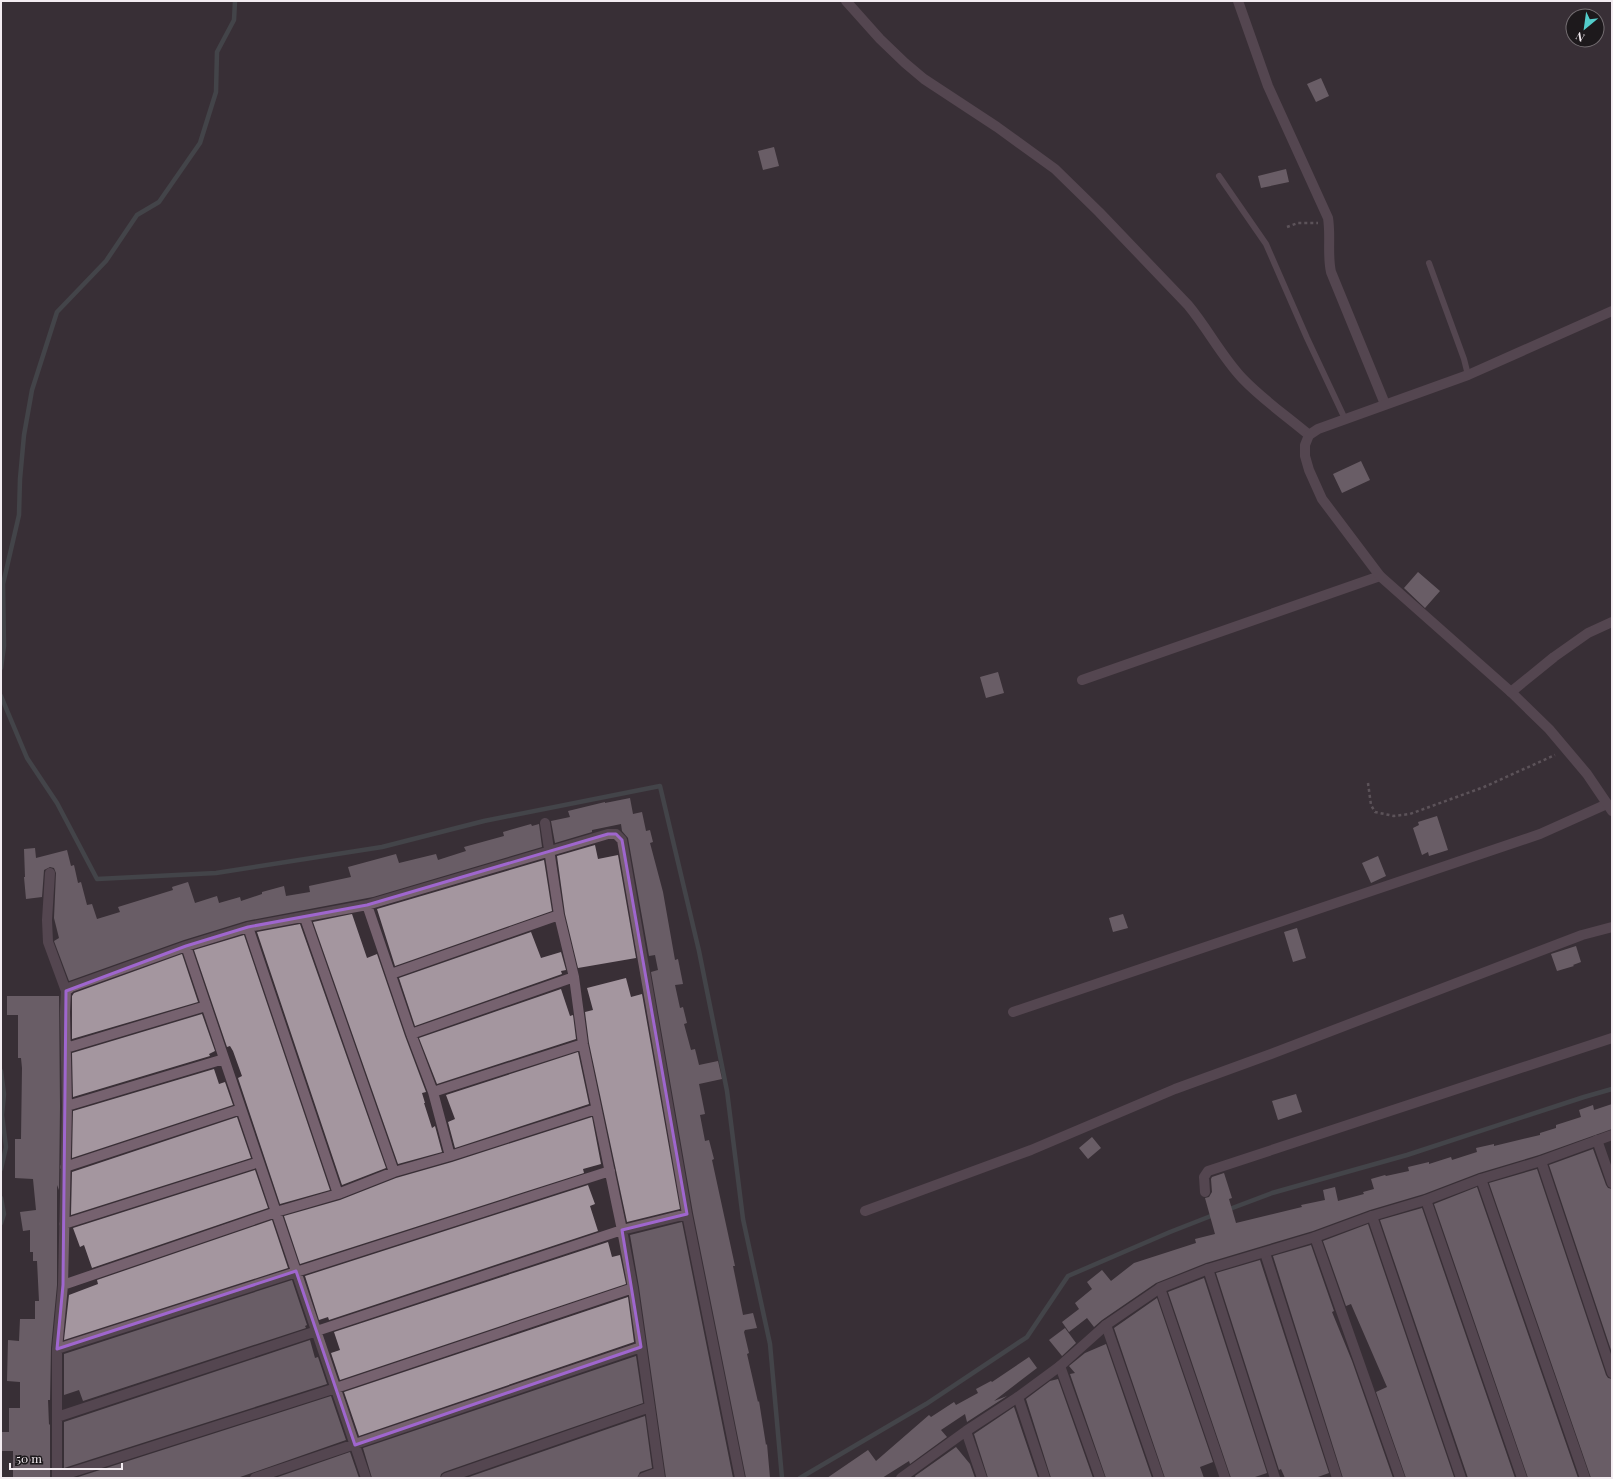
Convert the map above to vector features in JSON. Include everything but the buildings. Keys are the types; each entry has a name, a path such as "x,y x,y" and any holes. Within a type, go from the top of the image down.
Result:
{"street":[{"path":"846,1 885,44 924,79 943,90 1038,156 1073,185 1188,305 1244,380 1310,436"},
{"path":"1238,1 1268,86 1328,222 1329,262 1331,272 1385,404"},
{"path":"1013,1012 1540,834 1610,808 1587,774 1549,729 1511,692 1380,576 1322,499 1309,470 1305,456 1305,445 1310,436 1318,429 1468,375 1612,311"},
{"path":"1082,680 1380,576"},
{"path":"1511,692 1588,632 1612,622"},
{"path":"546,823 559,914 574,977 583,1044 633,1288 660,1475 643,1478"},
{"path":"66,991 71,987 186,946 248,927 305,918 368,905 608,834 616,834 622,840 687,1214 740,1478"},
{"path":"50,873 47,920 48,942 66,991 67,1106 63,1284 57,1349 58,1477 336,1388 633,1288"},
{"path":"368,905 411,1034 433,1092 450,1156"},
{"path":"391,974 559,914"},
{"path":"305,918 394,1172"},
{"path":"248,927 338,1194"},
{"path":"865,1210 1031,1150 1175,1089 1271,1054 1582,935 1612,927"},
{"path":"186,946 366,1478"},
{"path":"411,1034 574,977"},
{"path":"66,1048 206,1006"},
{"path":"1205,1192 1204,1177 1208,1171 1612,1038"},
{"path":"433,1092 583,1044"},
{"path":"67,1106 224,1059"},
{"path":"65,1167 241,1109"},
{"path":"63,1284 276,1212 338,1194 394,1172 450,1156 596,1109"},
{"path":"901,1478 911,1475 966,1431 1018,1397 1060,1366 1106,1325 1160,1288 1208,1269 1315,1237 1372,1216 1426,1200 1481,1179 1541,1161 1612,1135"},
{"path":"1598,1140 1612,1183"},
{"path":"1541,1161 1612,1373"},
{"path":"64,1224 259,1162"},
{"path":"57,1349 610,1170"},
{"path":"1481,1179 1585,1478"},
{"path":"1426,1200 1522,1478"},
{"path":"57,1417 622,1230 687,1214"},
{"path":"1372,1216 1461,1478"},
{"path":"1315,1237 1400,1478"},
{"path":"1265,1253 1337,1478"},
{"path":"1208,1269 1275,1478"},
{"path":"1160,1288 1225,1478"},
{"path":"1106,1325 1159,1478"},
{"path":"255,1478 641,1348"},
{"path":"1060,1366 1100,1478"},
{"path":"1018,1397 1045,1478"},
{"path":"446,1478 650,1407"},
{"path":"966,1431 982,1478"}],"lane":[{"path":"1219,176 1266,244 1307,338 1345,419"},
{"path":"1429,262 1464,359 1468,375"}],"path":[{"path":"1287,227 1298,223 1328,222"},
{"path":"1368,783 1371,805 1375,812 1394,816 1410,814 1484,787 1567,750"}],"highlighted area":[{"path":"608,834 616,834 622,840 687,1214 622,1230 641,1347 355,1445 296,1271 57,1349 63,1285 66,991 186,946 248,927 367,905"}],"waterway":[{"path":"1,668 4,646 3,584 19,515 20,479 24,435 32,390 57,312 106,261 137,215 159,202 200,143 216,92 217,52 234,20 235,1"},
{"path":"1,696 27,758 57,803 97,879 216,873 382,847 484,821 660,786 699,951 727,1091 743,1219 770,1344 782,1478"},
{"path":"1,1071 4,1094 2,1115 6,1147 1,1169"},
{"path":"1227,1210 1272,1193 1407,1155 1612,1089"},
{"path":"1,1198 4,1214 1,1223"},
{"path":"800,1478 926,1404 1027,1337 1068,1276 1216,1214"}]}
